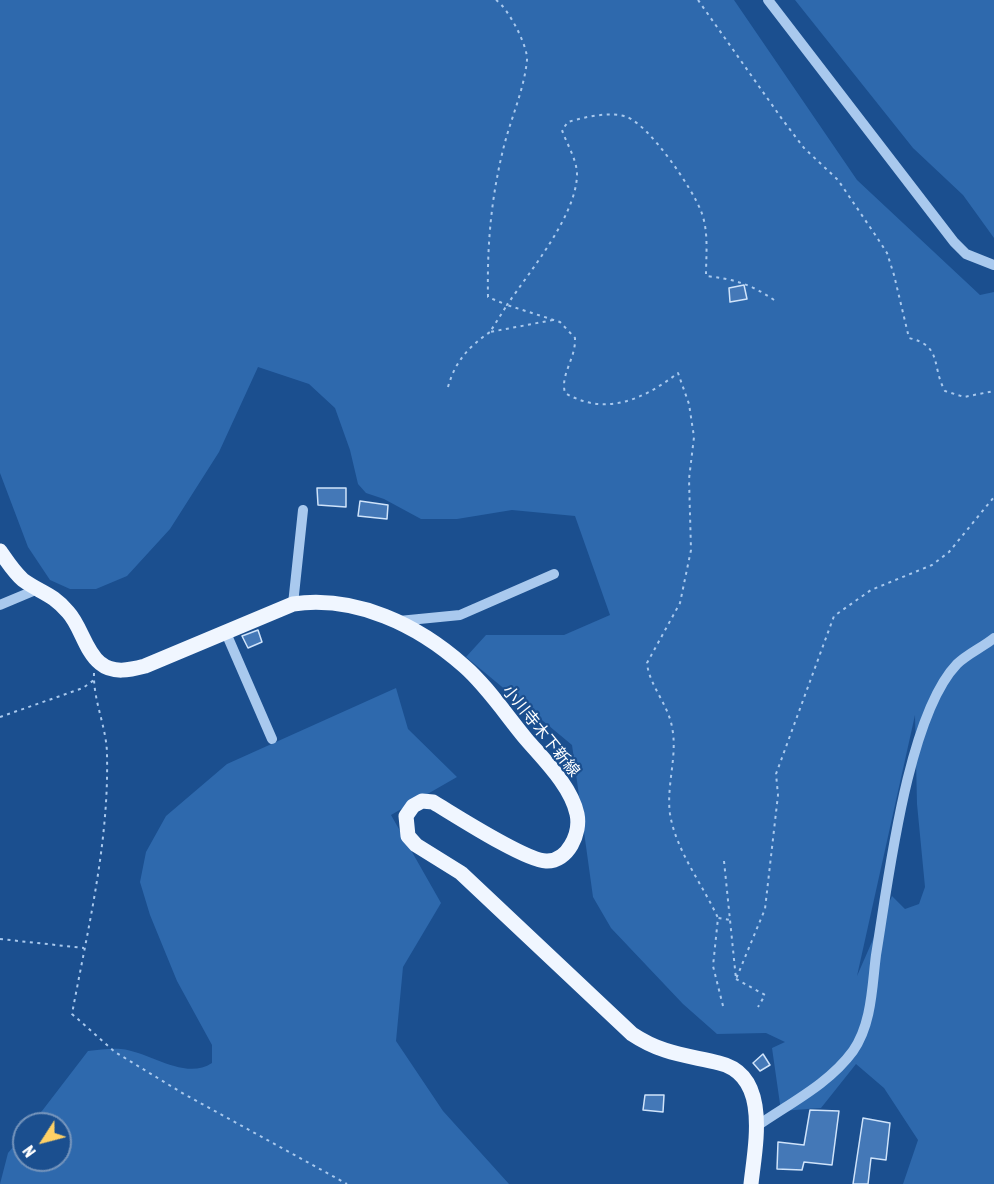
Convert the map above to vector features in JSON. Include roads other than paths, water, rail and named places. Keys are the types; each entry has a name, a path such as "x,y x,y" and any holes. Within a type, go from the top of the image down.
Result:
{"main road":[{"path":"0,551 13,571 38,589"},
{"name":"小川寺木下新線","path":"38,589 52,595 70,614 95,657 101,664 115,670 130,670 293,604 310,602 339,603 395,621 422,634 465,667 553,771 570,796 578,814 574,843 561,855 547,861 529,856 433,802 422,801 413,806 406,816 408,836 416,845 461,873 632,1035 664,1052 722,1063 739,1073 753,1093 757,1126 751,1184"}],"street":[{"path":"768,0 954,242 966,254 994,265"},
{"path":"293,604 303,510"},
{"path":"395,621 460,615 554,574"},
{"path":"0,605 38,589"},
{"path":"226,633 272,739"},
{"path":"757,1126 831,1076 853,1050 866,1026 889,873 910,773 927,717 957,664 994,638"}]}
